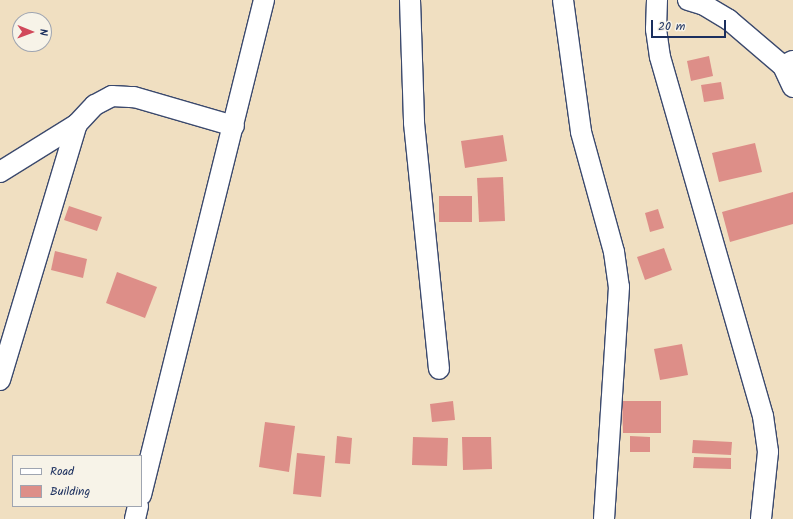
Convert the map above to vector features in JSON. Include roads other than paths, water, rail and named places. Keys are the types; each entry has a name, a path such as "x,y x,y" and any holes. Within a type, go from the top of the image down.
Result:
{"street":[{"path":"142,491 234,126 264,0"},
{"path":"410,0 414,123 439,369"},
{"path":"563,0 581,132 614,252 619,287 604,519"},
{"path":"657,0 656,29 660,57 763,416 768,452 761,519"},
{"path":"688,0 704,5 729,20 788,63 793,88"},
{"path":"0,172 77,124 95,105 112,96 127,96 234,126"},
{"path":"0,380 77,124"},
{"path":"135,519 138,507"}]}
